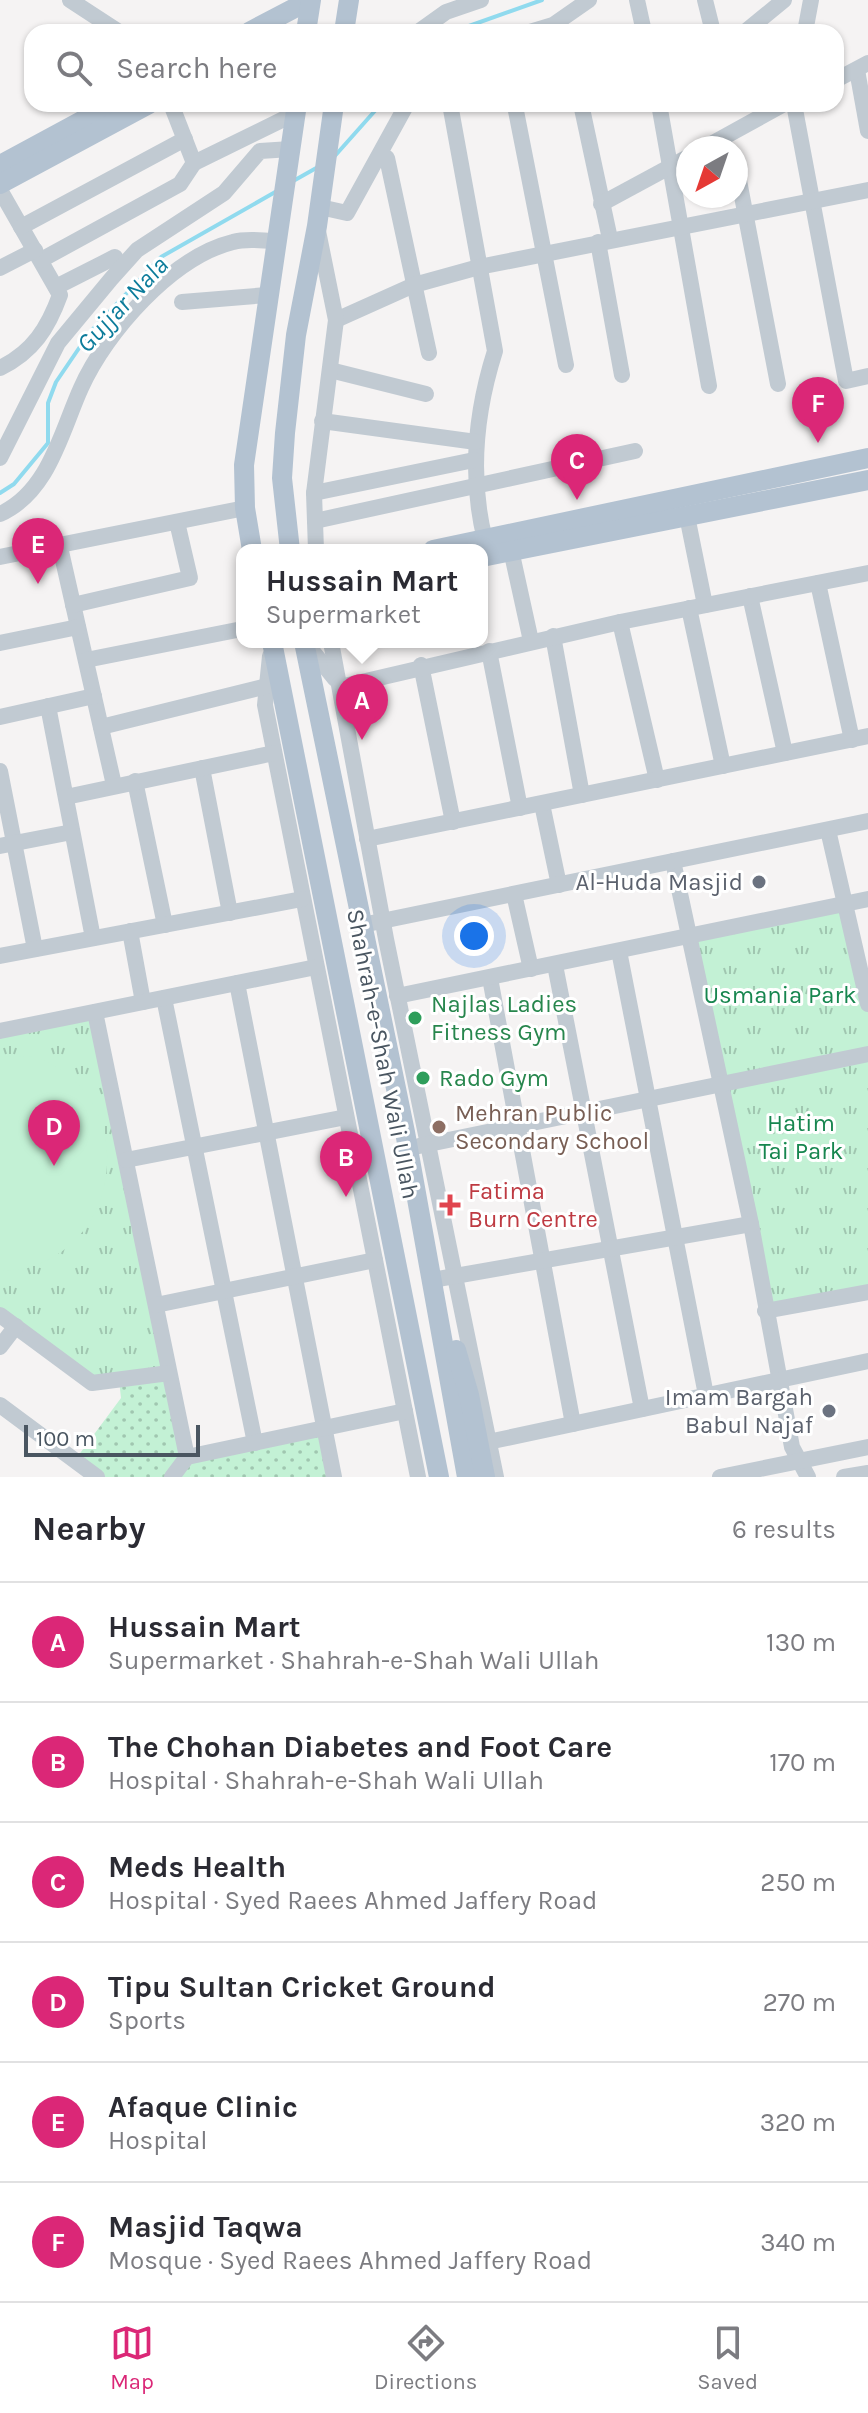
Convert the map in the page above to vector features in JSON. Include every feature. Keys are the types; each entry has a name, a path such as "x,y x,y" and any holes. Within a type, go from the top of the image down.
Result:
{"main road":[{"path":"307,24 311,0"},
{"path":"264,24 311,0"},
{"path":"345,24 349,0"},
{"path":"0,165 98,112"},
{"path":"0,184 134,112"},
{"path":"251,544 245,508 244,465 296,112"},
{"path":"289,544 282,478 302,291 319,217 333,112"},
{"path":"488,547 868,458"},
{"path":"488,548 511,550 868,480"},
{"name":"Shahrah-e-Shah Wali Ullah","path":"272,648 439,1477"},
{"name":"Shahrah-e-Shah Wali Ullah","path":"305,648 372,923 394,1029 405,1141 441,1321 467,1477"},
{"path":"373,1139 405,1141"},
{"path":"441,1321 458,1353 485,1477"}],"street":[{"path":"70,0 107,24"},
{"path":"554,24 589,0"},
{"path":"637,0 642,24"},
{"path":"705,0 711,24"},
{"path":"806,24 811,0"},
{"path":"429,24 446,12 476,1"},
{"path":"754,24 780,2"},
{"path":"844,76 862,67 868,131"},
{"path":"174,112 194,163"},
{"path":"0,268 38,255 180,184 194,163 290,112"},
{"path":"316,544 314,493 336,320 319,217 347,213 403,112"},
{"path":"451,112 495,351 485,380 474,460 483,544"},
{"path":"516,112 566,365"},
{"path":"583,112 601,204 622,375"},
{"path":"661,112 709,386"},
{"path":"737,136 772,112"},
{"path":"796,112 846,381 868,376"},
{"path":"21,227 185,139"},
{"path":"0,458 58,343 137,250 224,193 260,151 291,149"},
{"path":"387,158 429,353"},
{"path":"601,204 676,164"},
{"path":"0,190 60,295 51,319 36,342 22,356 0,368"},
{"path":"336,320 414,285 479,267 868,190"},
{"path":"744,208 778,384"},
{"path":"0,514 16,507 43,475 89,373 104,347 139,305 201,254 232,242 276,241"},
{"path":"56,287 115,257"},
{"path":"182,302 267,295"},
{"path":"330,370 426,394"},
{"path":"322,421 476,442"},
{"path":"315,521 635,451"},
{"path":"314,493 474,460"},
{"path":"0,557 245,508"},
{"path":"687,516 697,606 723,766"},
{"path":"73,605 190,578 177,522"},
{"path":"60,547 114,785"},
{"path":"511,550 531,641"},
{"path":"340,687 421,665 553,636 868,573"},
{"path":"367,839 860,738 818,583"},
{"path":"750,596 785,753"},
{"path":"620,622 657,780"},
{"path":"0,643 78,627"},
{"path":"86,660 236,630"},
{"path":"553,636 582,795"},
{"path":"270,648 265,705 418,1477"},
{"path":"310,648 324,662 340,687"},
{"path":"332,648 367,839 372,923 397,996 394,1029 427,1143 496,1477"},
{"path":"489,651 520,808"},
{"path":"421,665 453,822"},
{"path":"101,727 267,686"},
{"path":"0,717 94,696"},
{"path":"48,706 93,938"},
{"path":"66,797 274,753"},
{"path":"202,768 230,913"},
{"path":"0,771 7,845 35,949"},
{"path":"135,781 165,925"},
{"path":"542,804 559,885"},
{"path":"372,923 868,821"},
{"path":"828,830 868,1004"},
{"path":"7,845 72,832"},
{"path":"673,861 751,1224 792,1447 808,1477"},
{"path":"514,894 531,969"},
{"path":"0,956 302,899"},
{"path":"397,996 868,899"},
{"path":"130,931 143,1002"},
{"path":"619,951 706,1395"},
{"path":"555,965 642,1409"},
{"path":"1,1026 95,1012 316,967"},
{"path":"490,978 573,1424"},
{"path":"237,983 334,1477"},
{"path":"164,998 255,1443"},
{"path":"95,1012 187,1457"},
{"path":"405,1141 427,1143 868,1054"},
{"path":"126,1160 346,1117"},
{"path":"418,1212 441,1207"},
{"path":"432,1280 751,1224"},
{"path":"156,1305 375,1260"},
{"path":"765,1311 868,1292"},
{"path":"0,1315 92,1383 169,1373"},
{"path":"0,1347 16,1326"},
{"path":"488,1442 868,1361"},
{"path":"0,1405 86,1474"},
{"path":"172,1477 187,1457 405,1411"},
{"path":"720,1477 868,1447"},
{"path":"844,1477 868,1473"}],"green space":[{"path":"845,903 868,1007 868,1291 768,1310 690,937"},
{"path":"95,1012 169,1373 92,1383 0,1315 0,1031"},
{"path":"32,1056 69,1076 93,1105 105,1139 106,1176 95,1211 74,1241 42,1262 0,1271 0,1057"},
{"path":"169,1373 187,1457 325,1432 334,1477 97,1477 75,1460 121,1398 119,1380"}],"waterway":[{"name":"Gujjar Nala","path":"474,24 542,0"},
{"name":"Gujjar Nala","path":"333,158 374,112"},
{"name":"Gujjar Nala","path":"295,180 318,167"},
{"name":"Gujjar Nala","path":"0,493 14,484 48,443 48,403 56,382 90,332 161,257 277,191"}],"place":[{"name":"Masjid Taqwa","path":"818,443"},
{"name":"Meds Health","path":"577,500"},
{"name":"Afaque Clinic","path":"38,584"},
{"name":"Hussain Mart","path":"362,740"},
{"name":"Al-Huda Masjid","path":"759,882"},
{"name":"Najlas Ladies Fitness Gym","path":"415,1018"},
{"name":"Rado Gym","path":"423,1078"},
{"name":"Mehran Public Secondary School","path":"439,1127"},
{"name":"Tipu Sultan Cricket Ground","path":"54,1166"},
{"name":"The Chohan Diabetes and Foot Care","path":"346,1197"},
{"name":"Fatima Burn Centre","path":"450,1205"},
{"name":"Imam Bargah Babul Najaf","path":"829,1411"}],"park label":[{"name":"Usmania Park","path":"780,995"},
{"name":"Hatim Tai Park","path":"801,1137"}]}
